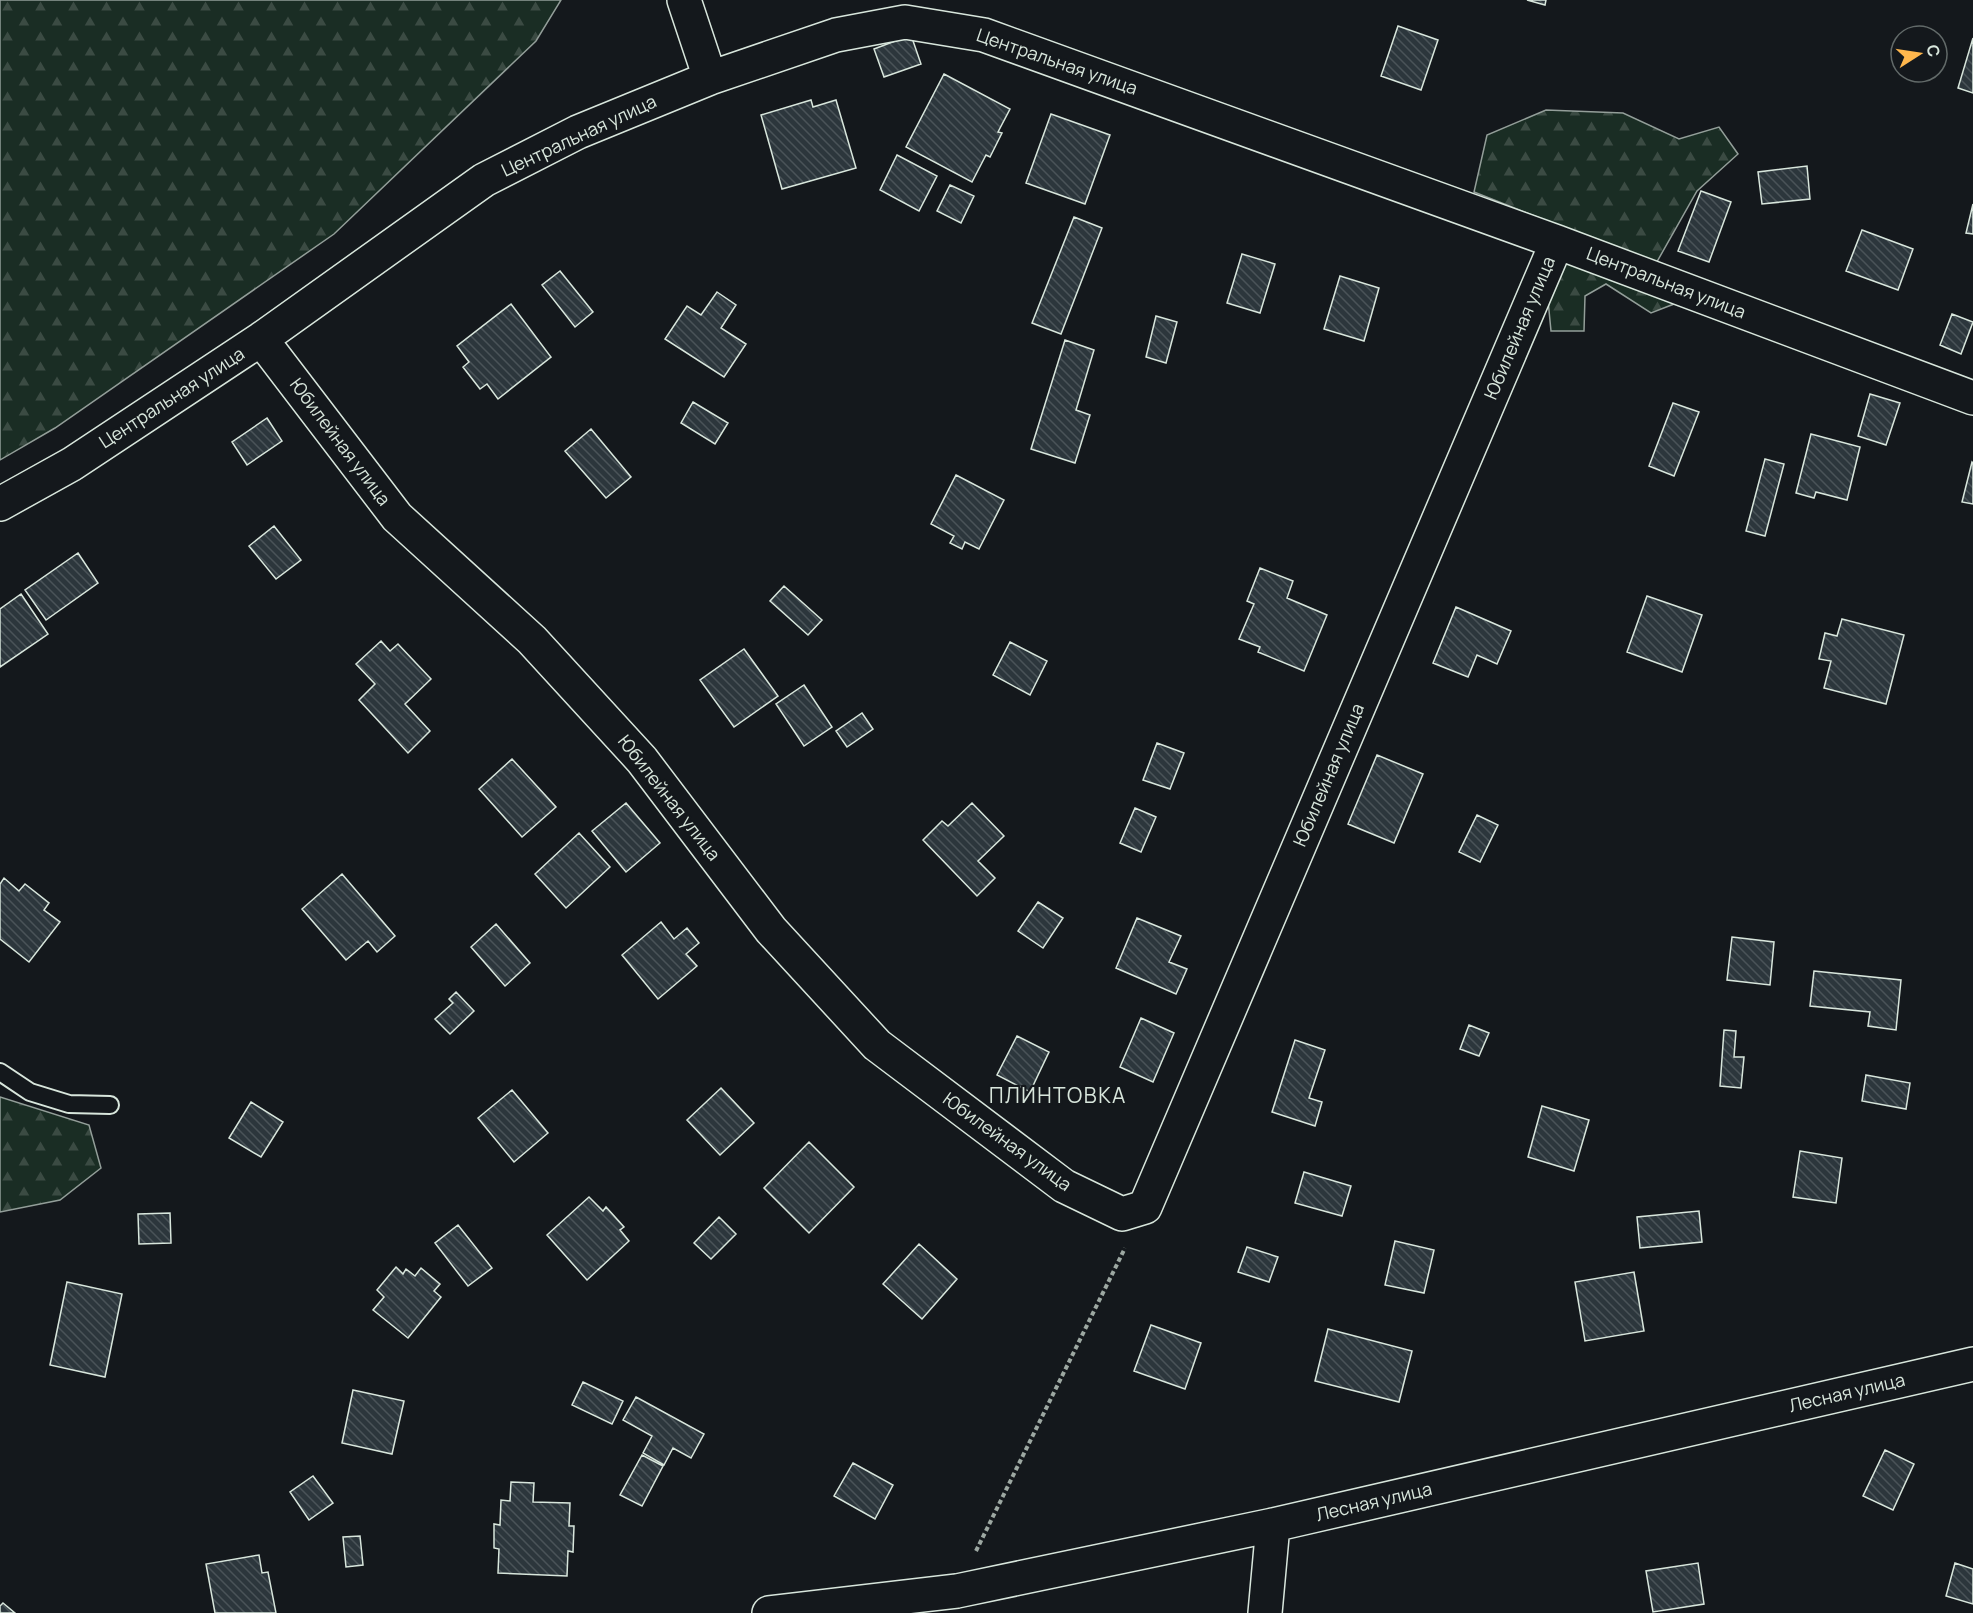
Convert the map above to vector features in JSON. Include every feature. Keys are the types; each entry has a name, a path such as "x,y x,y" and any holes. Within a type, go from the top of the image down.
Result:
{"street":[{"path":"684,0 710,78"},
{"name":"Центральная улица","path":"0,504 72,464 261,339 484,180 578,132 710,78 836,34 904,22 984,34 1557,242 1973,398"},
{"name":"Юбилейная улица","path":"261,339 397,517 532,640 642,760 771,930 877,1045 1064,1186 1122,1214 1145,1207 1557,242"},
{"name":"Лесная улица","path":"769,1613 957,1591 1273,1525 1973,1364"},
{"path":"1265,1613 1273,1525"}],"lane":[{"path":"0,1072 30,1092 69,1104 110,1105"}],"path":[{"path":"957,1591 1145,1207"}],"green space":[{"path":"0,0 561,0 536,41 334,234 55,428 0,460"},
{"path":"1546,110 1623,113 1679,139 1719,127 1738,154 1697,191 1654,267 1674,304 1651,313 1606,284 1585,296 1584,331 1551,331 1548,300 1575,232 1474,192 1487,135"},
{"path":"0,1097 89,1125 101,1168 60,1200 0,1212"}],"building":[{"path":"1527,0 1546,0 1545,5"},
{"path":"1398,26 1438,40 1421,90 1381,76"},
{"path":"911,35 921,64 884,77 874,49"},
{"path":"1973,38 1973,93 1958,88"},
{"path":"944,74 1010,109 998,132 1002,133 990,157 986,155 972,182 906,147"},
{"path":"811,100 813,107 836,100 856,168 782,189 761,115"},
{"path":"1051,114 1110,135 1085,204 1026,183"},
{"path":"897,155 937,176 919,211 880,190"},
{"path":"1807,166 1810,199 1762,204 1758,172"},
{"path":"950,185 974,196 961,223 937,211"},
{"path":"1701,191 1731,202 1709,262 1678,251"},
{"path":"1973,204 1973,234 1966,233"},
{"path":"1074,217 1102,228 1061,334 1032,323"},
{"path":"1862,230 1913,249 1898,290 1846,271"},
{"path":"1242,254 1275,264 1260,313 1227,303"},
{"path":"560,271 593,312 575,327 542,285"},
{"path":"1340,276 1379,288 1364,341 1324,329"},
{"path":"717,292 736,305 721,328 746,344 724,377 665,339 687,306 701,315"},
{"path":"511,304 551,357 498,399 487,384 480,389 463,367 469,362 457,346"},
{"path":"1952,314 1973,322 1961,354 1940,345"},
{"path":"1156,316 1177,322 1166,363 1146,357"},
{"path":"1065,340 1094,350 1076,410 1090,415 1075,463 1031,449"},
{"path":"1870,394 1900,403 1886,445 1858,436"},
{"path":"693,402 728,423 715,444 681,423"},
{"path":"1673,403 1699,412 1674,476 1649,466"},
{"path":"267,418 282,441 247,465 232,442"},
{"path":"591,429 631,477 606,498 565,451"},
{"path":"1811,434 1860,447 1847,500 1816,492 1814,498 1796,493"},
{"path":"1765,459 1784,464 1765,536 1746,531"},
{"path":"1973,463 1973,504 1962,502"},
{"path":"956,475 1004,500 979,549 965,542 962,549 950,543 954,536 931,524"},
{"path":"274,526 301,560 276,579 249,546"},
{"path":"78,553 98,583 46,620 25,590"},
{"path":"1260,568 1293,581 1287,598 1327,615 1304,671 1258,652 1260,647 1239,639 1254,604 1247,601"},
{"path":"784,586 822,620 808,635 770,601"},
{"path":"21,594 48,634 0,667 0,609"},
{"path":"1647,596 1702,615 1682,672 1627,652"},
{"path":"1456,607 1511,631 1497,664 1477,655 1468,677 1433,663"},
{"path":"1842,619 1904,635 1886,704 1824,688 1831,661 1819,659 1825,633 1837,636"},
{"path":"381,641 390,651 398,644 431,679 405,704 430,731 408,753 359,700 375,684 356,664"},
{"path":"1010,642 1047,661 1030,695 993,675"},
{"path":"744,649 778,696 734,727 700,680"},
{"path":"804,685 832,727 804,746 776,704"},
{"path":"862,713 873,729 847,747 836,731"},
{"path":"1157,743 1184,753 1170,789 1143,780"},
{"path":"1377,755 1423,774 1394,843 1348,824"},
{"path":"512,759 556,807 522,837 479,789"},
{"path":"626,803 660,843 626,872 592,831"},
{"path":"972,803 1004,836 978,861 995,878 977,896 923,840 942,821 948,826"},
{"path":"1135,808 1156,817 1141,852 1120,843"},
{"path":"1477,815 1498,825 1480,862 1459,852"},
{"path":"579,833 610,867 566,908 535,874"},
{"path":"342,874 395,936 377,952 368,941 346,960 302,909"},
{"path":"4,878 19,891 25,884 49,903 44,910 60,922 29,962 0,939 0,884"},
{"path":"1038,902 1063,918 1043,948 1018,931"},
{"path":"1137,918 1181,936 1169,962 1187,969 1176,994 1116,968"},
{"path":"661,922 674,939 687,928 699,943 686,954 697,966 658,999 622,955"},
{"path":"496,924 530,963 505,986 471,947"},
{"path":"1732,937 1774,942 1770,985 1727,980"},
{"path":"1814,971 1901,980 1896,1030 1868,1026 1870,1012 1810,1006"},
{"path":"456,992 474,1011 450,1034 435,1019 453,1003 449,999"},
{"path":"1141,1018 1174,1033 1153,1082 1120,1067"},
{"path":"1469,1025 1489,1033 1479,1056 1460,1049"},
{"path":"1724,1030 1736,1031 1734,1057 1744,1057 1741,1088 1720,1086"},
{"path":"1017,1036 1049,1052 1030,1092 997,1075"},
{"path":"1295,1040 1325,1050 1309,1098 1322,1102 1315,1126 1272,1112"},
{"path":"1866,1075 1910,1083 1906,1109 1862,1101"},
{"path":"721,1088 754,1123 720,1155 687,1120"},
{"path":"512,1090 548,1133 514,1162 478,1118"},
{"path":"251,1102 283,1122 261,1157 229,1138"},
{"path":"1542,1106 1589,1120 1574,1171 1528,1157"},
{"path":"809,1142 854,1187 809,1233 764,1188"},
{"path":"1800,1151 1842,1158 1836,1203 1793,1197"},
{"path":"1304,1172 1351,1186 1342,1216 1295,1203"},
{"path":"589,1197 603,1211 606,1207 624,1227 620,1230 629,1241 587,1280 547,1235"},
{"path":"1699,1211 1702,1242 1640,1248 1637,1217"},
{"path":"170,1213 171,1243 139,1244 138,1214"},
{"path":"719,1217 736,1234 711,1259 694,1243"},
{"path":"458,1225 492,1268 468,1286 435,1243"},
{"path":"1395,1241 1434,1250 1424,1293 1385,1285"},
{"path":"919,1244 957,1279 922,1319 883,1284"},
{"path":"1247,1247 1278,1257 1269,1282 1238,1272"},
{"path":"396,1267 403,1274 406,1269 415,1276 421,1268 440,1284 434,1291 441,1297 408,1338 373,1310 384,1297 377,1290"},
{"path":"1634,1272 1644,1331 1585,1341 1575,1282"},
{"path":"67,1282 122,1294 105,1377 50,1365"},
{"path":"1151,1325 1201,1343 1185,1389 1134,1371"},
{"path":"1328,1329 1412,1351 1399,1402 1315,1381"},
{"path":"583,1382 623,1401 612,1424 572,1405"},
{"path":"353,1390 404,1401 392,1454 342,1443"},
{"path":"636,1397 704,1434 691,1458 673,1448 664,1465 643,1453 652,1436 623,1420"},
{"path":"1885,1450 1914,1464 1893,1510 1863,1496"},
{"path":"642,1455 663,1466 642,1506 620,1495"},
{"path":"853,1463 893,1485 875,1519 834,1496"},
{"path":"313,1476 333,1503 309,1520 290,1492"},
{"path":"511,1482 534,1483 533,1502 570,1503 569,1526 574,1526 573,1552 568,1551 567,1576 498,1573 499,1549 494,1548 494,1524 500,1525 501,1500 510,1501"},
{"path":"360,1536 363,1565 346,1567 343,1537"},
{"path":"259,1555 262,1573 268,1572 276,1613 215,1613 206,1564"},
{"path":"1698,1563 1704,1604 1653,1612 1646,1571"},
{"path":"1955,1563 1973,1569 1973,1604 1946,1596"},
{"path":"3,1603 15,1613 0,1613 0,1606"}],"district":[{"name":"ПЛИНТОВКА","path":"1058,1096"}]}
